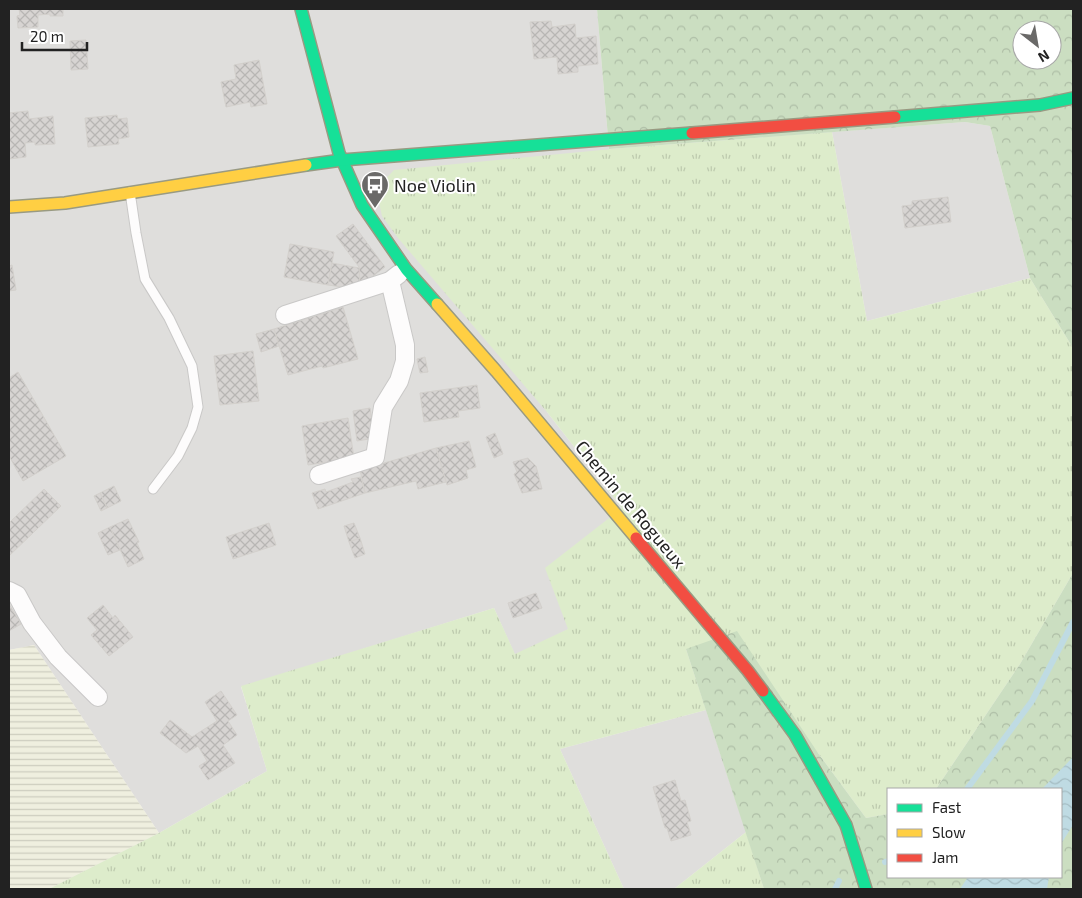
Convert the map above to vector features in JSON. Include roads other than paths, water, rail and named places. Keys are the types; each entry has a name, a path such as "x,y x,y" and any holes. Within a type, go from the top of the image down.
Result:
{"street":[{"name":"Chemin de Rogueux","path":"302,9 338,153 362,205 406,269 496,371 748,671 795,735 846,825 866,889"},
{"path":"9,207 64,203 342,160 1040,105 1073,98"},
{"path":"285,316 390,281 406,269"},
{"path":"319,475 375,457 383,407 399,381 405,362 405,345 390,281"},
{"path":"9,591 17,595 32,623 58,657 98,697"}],"lane":[{"path":"130,192 146,280 169,318 192,366 198,407 192,428 178,456 152,489"}],"water":[{"path":"1073,757 1073,825 1062,842 1062,788 1043,788"},
{"path":"967,878 1049,878 1047,889 960,889"}],"waterway":[{"path":"968,788 1032,701 1073,622"},
{"path":"835,889 839,881"}],"place":[{"name":"Noe Violin","path":"375,209"}]}
